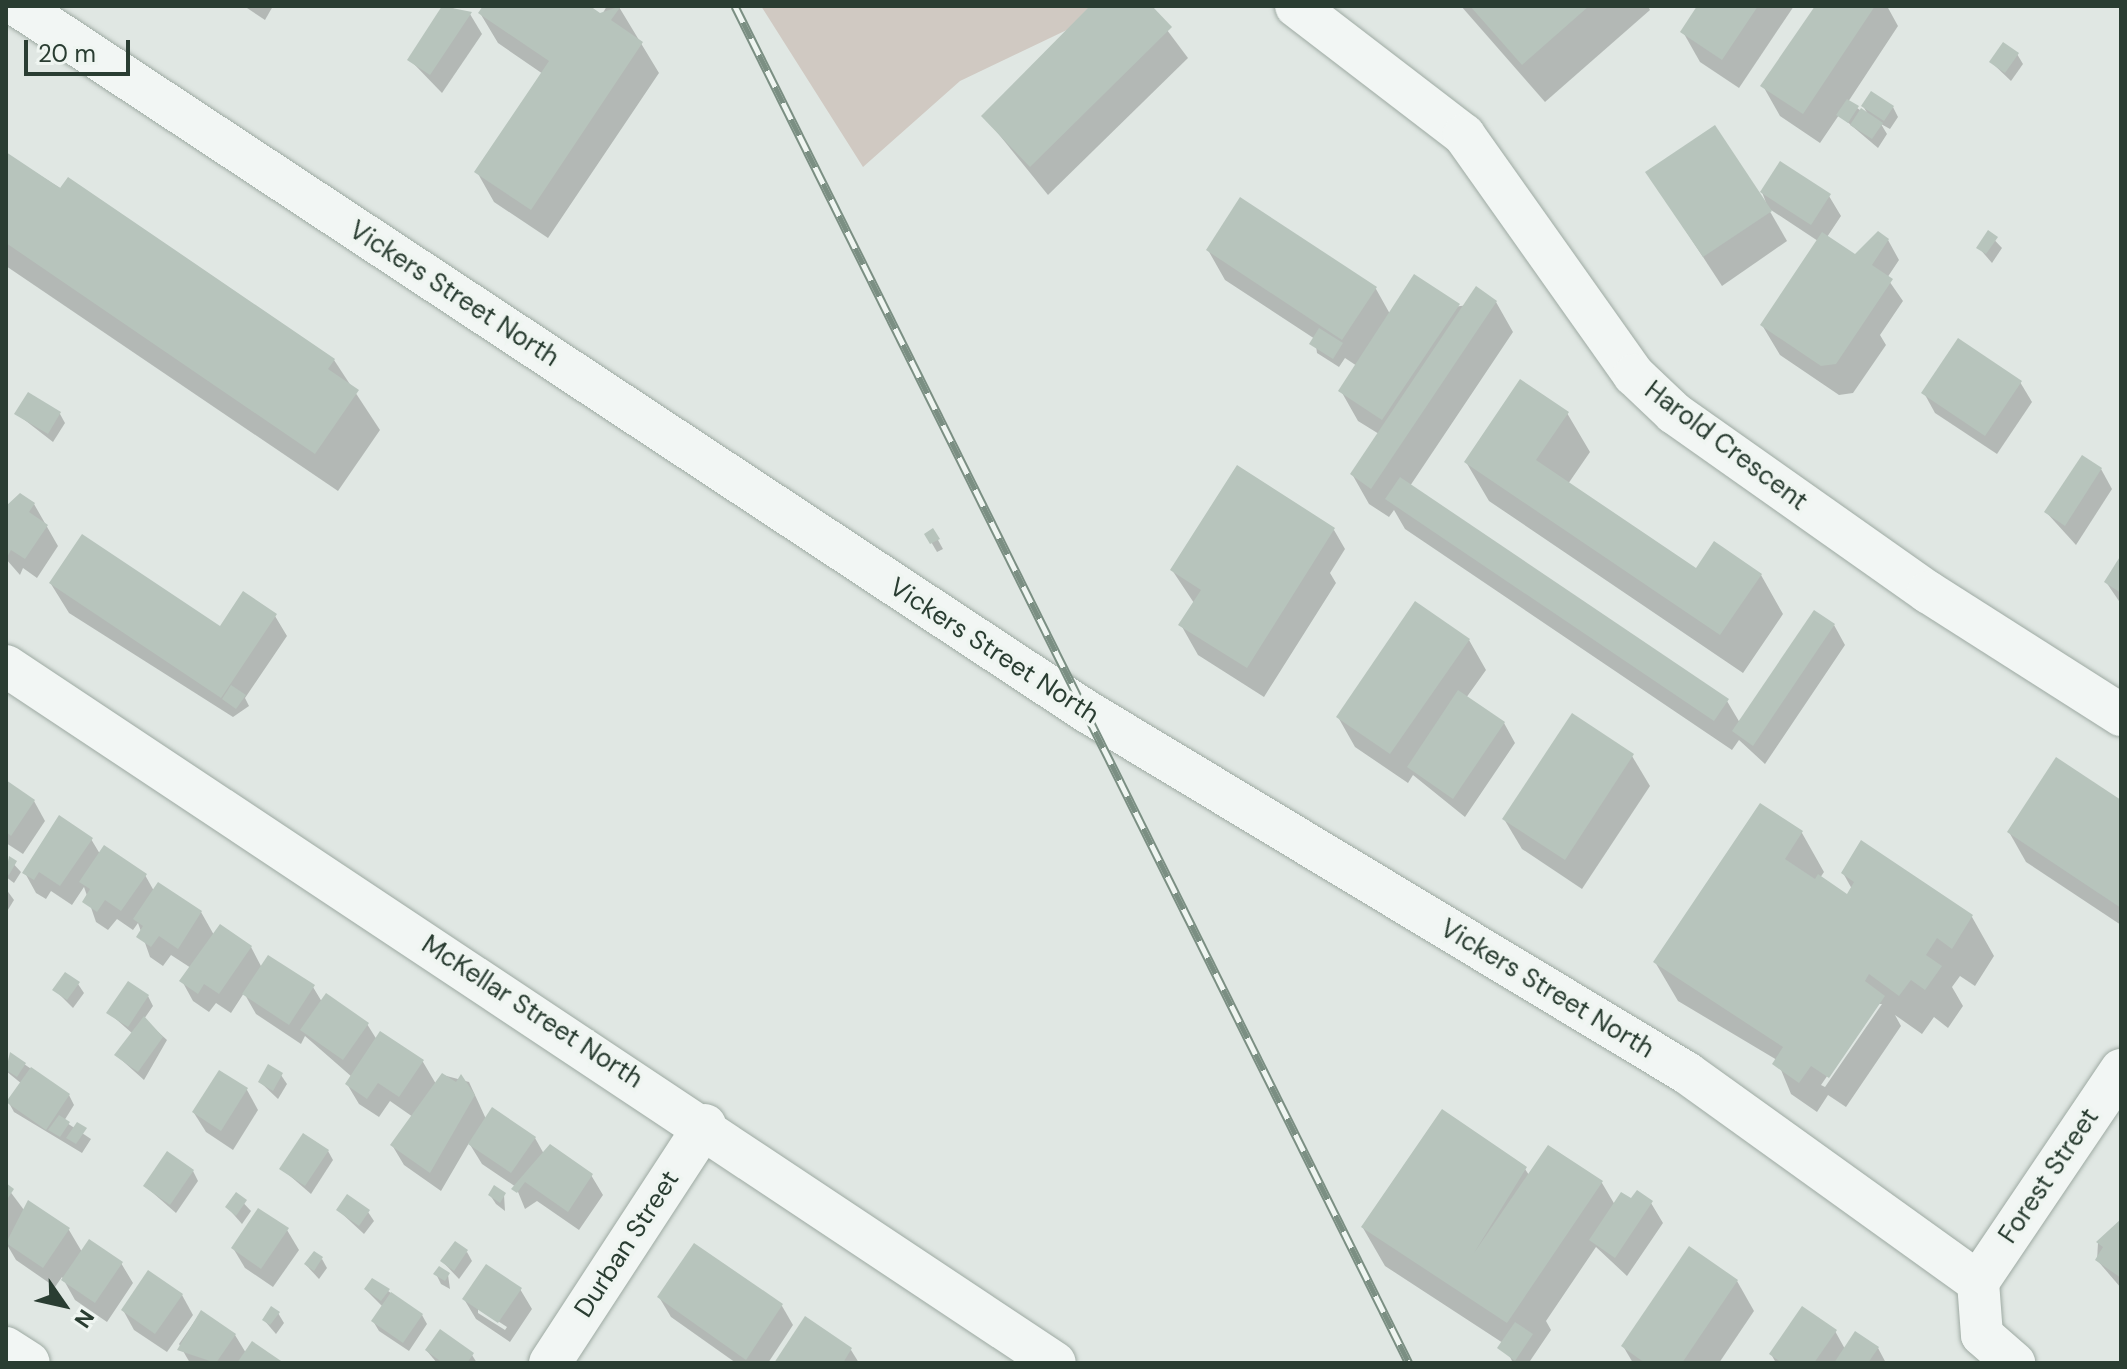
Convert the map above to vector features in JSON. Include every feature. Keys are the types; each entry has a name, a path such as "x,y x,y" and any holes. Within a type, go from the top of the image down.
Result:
{"street":[{"name":"Vickers Street North","path":"18,6 1086,711 1687,1073 1978,1282"},
{"name":"Harold Crescent","path":"1296,6 1464,135 1634,375 1674,413 1928,592 2121,715"},
{"name":"McKellar Street North","path":"6,666 705,1125 1055,1363"},
{"name":"Forest Street","path":"1978,1282 2121,1070"},
{"name":"Durban Street","path":"550,1363 705,1125"},
{"path":"1978,1282 1982,1335 2014,1363"},
{"path":"6,1348 29,1363"}],"shaded area":[{"path":"761,6 1117,6 960,81 863,167"}],"building":[{"path":"442,6 472,12 430,75 407,60"},
{"path":"483,6 590,6 600,13 621,6 611,20 643,42 531,210 474,172 549,61 478,13"},
{"path":"1090,6 1152,6 1172,27 1030,167 981,116"},
{"path":"1470,6 1589,6 1522,65"},
{"path":"1697,6 1758,6 1722,60 1680,32"},
{"path":"1815,6 1875,6 1803,114 1760,86"},
{"path":"2003,42 2019,53 2005,73 1989,62"},
{"path":"1871,91 1894,106 1884,121 1861,106"},
{"path":"1847,99 1859,106 1848,123 1836,115"},
{"path":"1861,108 1883,123 1872,139 1850,125"},
{"path":"1715,125 1772,211 1703,257 1645,172"},
{"path":"6,152 60,188 68,177 335,359 328,369 359,390 315,454 6,243"},
{"path":"1780,161 1831,194 1811,225 1760,192"},
{"path":"1240,197 1377,287 1342,340 1206,250"},
{"path":"1988,230 1998,237 1986,254 1976,248"},
{"path":"1878,231 1889,239 1872,265 1893,279 1836,364 1821,366 1760,325 1822,232 1855,254"},
{"path":"1414,274 1460,304 1382,420 1338,391"},
{"path":"1476,286 1497,301 1371,489 1350,474"},
{"path":"1319,328 1343,343 1333,359 1309,344"},
{"path":"1958,338 2022,381 1985,436 1921,393"},
{"path":"1520,379 1569,412 1536,460 1696,568 1714,541 1762,574 1720,635 1464,462"},
{"path":"28,392 61,412 48,434 14,414"},
{"path":"2082,455 2102,468 2065,526 2044,512"},
{"path":"1237,465 1335,528 1247,668 1178,625 1201,590 1170,570"},
{"path":"1400,477 1729,699 1714,721 1385,499"},
{"path":"20,493 35,503 29,512 48,525 25,559 11,550 6,559 6,506"},
{"path":"933,528 940,539 930,544 924,534"},
{"path":"82,534 220,626 243,591 277,614 221,698 49,583"},
{"path":"2121,555 2121,593 2104,582"},
{"path":"1415,601 1470,639 1390,754 1336,717"},
{"path":"1814,610 1835,624 1753,746 1732,731"},
{"path":"231,685 246,695 236,709 222,699"},
{"path":"1458,690 1505,722 1453,799 1407,767"},
{"path":"1572,713 1634,754 1565,860 1502,819"},
{"path":"2056,757 2121,800 2121,908 2007,832"},
{"path":"6,780 35,800 11,836 6,832"},
{"path":"1760,803 1803,831 1785,859 1815,879 1818,874 1847,894 1854,882 1841,873 1861,840 1973,915 1952,949 1937,938 1926,955 1942,966 1925,990 1911,980 1899,996 1869,974 1865,981 1885,996 1829,1078 1811,1066 1799,1083 1772,1064 1783,1047 1653,962"},
{"path":"59,815 93,838 60,886 39,872 34,880 22,873"},
{"path":"104,845 147,874 121,911 105,900 97,912 82,902 90,889 79,882"},
{"path":"9,856 17,861 9,875 6,874"},
{"path":"158,882 202,911 178,949 159,936 151,947 136,937 143,926 133,919"},
{"path":"220,924 252,946 219,994 204,984 198,994 179,981"},
{"path":"268,955 315,985 289,1025 242,994"},
{"path":"65,972 80,982 67,1000 52,990"},
{"path":"128,981 149,995 128,1027 106,1013"},
{"path":"326,993 369,1023 343,1060 300,1030"},
{"path":"144,1016 163,1037 138,1072 114,1055"},
{"path":"380,1031 424,1060 399,1097 378,1083 367,1099 345,1084"},
{"path":"10,1052 26,1063 17,1077 6,1070"},
{"path":"268,1064 283,1073 273,1091 258,1082"},
{"path":"31,1067 70,1094 46,1130 6,1102"},
{"path":"219,1070 248,1088 221,1131 192,1112"},
{"path":"442,1073 456,1082 461,1074 475,1095 430,1173 390,1145"},
{"path":"492,1107 536,1137 511,1173 468,1144"},
{"path":"1442,1109 1527,1167 1474,1253 1548,1145 1603,1181 1507,1323 1361,1227"},
{"path":"59,1115 70,1122 60,1137 48,1130"},
{"path":"77,1122 87,1128 76,1144 66,1138"},
{"path":"303,1133 329,1150 305,1186 279,1169"},
{"path":"550,1144 593,1174 568,1212 525,1182 517,1193 511,1189"},
{"path":"167,1151 194,1170 170,1205 143,1186"},
{"path":"6,1183 14,1189 6,1201"},
{"path":"494,1185 506,1193 500,1203 488,1195"},
{"path":"1637,1190 1653,1201 1615,1258 1589,1240 1621,1192 1631,1198"},
{"path":"236,1192 247,1200 236,1216 225,1207"},
{"path":"347,1194 370,1210 359,1226 336,1210"},
{"path":"28,1200 70,1228 43,1268 6,1243"},
{"path":"258,1208 289,1228 261,1269 231,1248"},
{"path":"2121,1219 2121,1278 2095,1260 2103,1247 2096,1242"},
{"path":"89,1239 123,1262 95,1303 61,1280"},
{"path":"455,1241 468,1250 454,1271 440,1261"},
{"path":"694,1243 783,1304 746,1360 657,1297"},
{"path":"1689,1246 1738,1280 1682,1363 1645,1363 1621,1346"},
{"path":"314,1251 323,1257 314,1271 304,1264"},
{"path":"486,1264 522,1288 498,1323 462,1299"},
{"path":"439,1266 450,1273 445,1281 433,1274"},
{"path":"148,1270 183,1294 155,1334 121,1310"},
{"path":"372,1278 390,1289 381,1301 364,1289"},
{"path":"391,1292 423,1314 403,1343 371,1321"},
{"path":"271,1306 280,1312 270,1325 262,1320"},
{"path":"1802,1306 1837,1330 1814,1363 1782,1363 1769,1354"},
{"path":"201,1310 236,1334 216,1363 177,1350"},
{"path":"805,1316 852,1348 843,1363 774,1363"},
{"path":"1515,1322 1533,1334 1515,1361 1497,1348"},
{"path":"440,1329 474,1353 467,1363 443,1363 425,1350"},
{"path":"1855,1331 1879,1347 1868,1363 1834,1363"},
{"path":"252,1341 284,1363 237,1363"}],"railway":[{"path":"735,6 1409,1363"}]}
